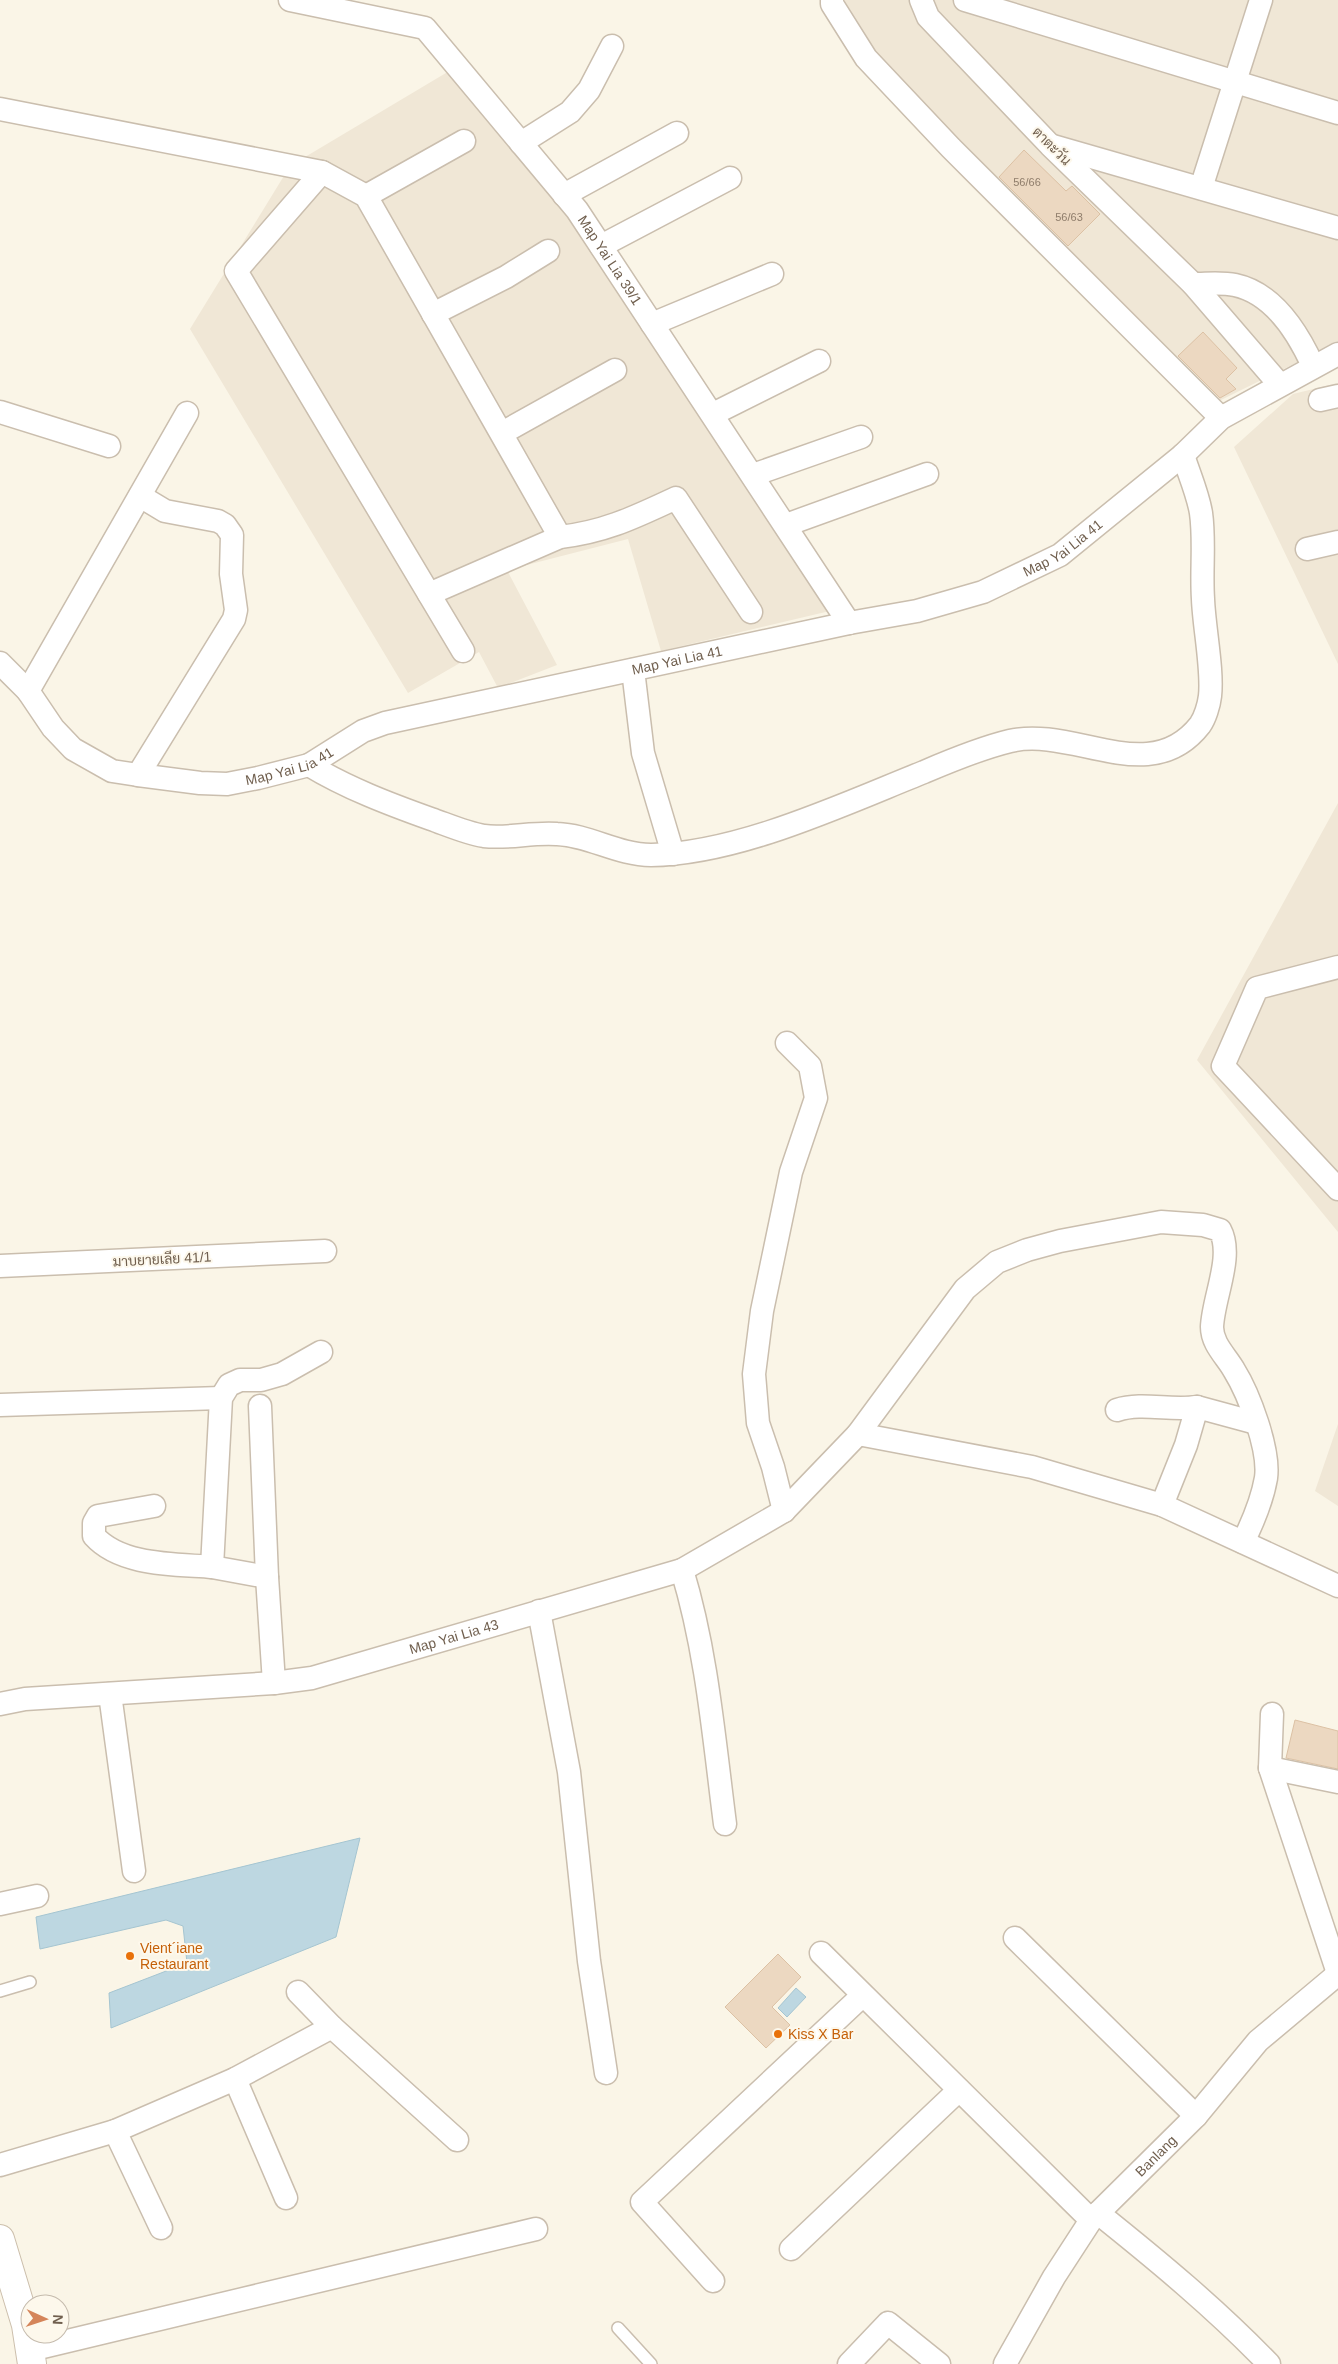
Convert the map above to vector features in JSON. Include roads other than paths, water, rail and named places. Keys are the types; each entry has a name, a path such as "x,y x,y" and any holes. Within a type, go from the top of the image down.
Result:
{"street":[{"name":"Map Yai Lia 39/1","path":"290,0 425,28 564,195 601,246 849,623"},
{"path":"832,0 832,4 866,58 951,148 1221,418"},
{"name":"ตาตะวัน","path":"921,0 928,17 1050,145 1193,284 1280,385"},
{"path":"965,0 1338,113"},
{"path":"1201,188 1261,0"},
{"path":"521,143 570,112 589,90 612,46"},
{"path":"0,109 322,172 366,196 560,537"},
{"path":"564,195 677,133"},
{"path":"366,196 464,141"},
{"path":"1050,145 1338,228"},
{"path":"322,172 236,271 463,651"},
{"path":"601,246 730,178"},
{"path":"433,314 506,276 548,251"},
{"path":"652,324 772,274"},
{"path":"1193,284 1220,283 1254,292 1272,306 1288,323 1313,366"},
{"name":"Map Yai Lia 41","path":"0,663 28,691 53,728 73,749 112,771 138,776 226,784 309,765 363,731 385,723 849,623 917,611 983,592 1060,555 1183,455 1221,418 1338,354"},
{"path":"713,414 819,361"},
{"path":"502,433 615,370"},
{"path":"0,412 109,446"},
{"path":"28,691 187,413"},
{"path":"753,475 861,437"},
{"path":"309,765 337,782 409,811 480,836 502,837 540,833 572,834 612,849 648,855 672,854 732,842 790,825 971,753 1013,740 1037,739 1140,756 1168,751 1186,740 1203,722 1210,696 1210,672 1202,594 1201,513 1183,455"},
{"path":"786,525 927,474"},
{"path":"138,776 234,619 236,610 231,574 232,535 225,525 218,521 164,512 140,496"},
{"path":"429,594 560,537 616,526 676,498 751,612"},
{"path":"1306,549 1338,542"},
{"path":"633,670 643,753 672,854"},
{"path":"1338,968 1256,988 1223,1066 1338,1189"},
{"path":"784,1511 773,1467 758,1423 754,1374 762,1311 791,1172 816,1098 810,1066 787,1043"},
{"name":"Map Yai Lia 43","path":"0,1704 25,1699 274,1683 312,1678 682,1570 784,1511 858,1434 965,1289 996,1262 1027,1250 1060,1241 1161,1222 1203,1225 1220,1230 1223,1237 1223,1267 1212,1328 1216,1344 1235,1372 1256,1423"},
{"name":"มาบยายเลีย 41/1","path":"0,1266 325,1251"},
{"path":"212,1567 221,1398 229,1385 240,1380 262,1380 282,1374 322,1352"},
{"path":"0,1405 221,1398"},
{"path":"260,1406 267,1577 274,1683"},
{"path":"1117,1410 1130,1406 1178,1410 1197,1407 1256,1423 1265,1452 1266,1477 1256,1515 1243,1542"},
{"path":"1162,1505 1186,1446 1197,1407"},
{"path":"858,1434 1032,1467 1162,1505 1338,1586"},
{"path":"154,1506 98,1516 94,1524 94,1536 109,1548 137,1558 212,1567 267,1577"},
{"path":"682,1570 694,1606 725,1824"},
{"path":"539,1611 569,1772 588,1961 606,2073"},
{"path":"110,1694 134,1871"},
{"path":"1272,1714 1270,1768 1338,1973"},
{"path":"1270,1768 1338,1782"},
{"path":"0,1904 37,1896"},
{"path":"1016,1938 1196,2116"},
{"path":"821,1953 862,1996 959,2090 1095,2217 1180,2280 1232,2325 1270,2364"},
{"name":"Banlang","path":"1005,2364 1054,2276 1095,2217 1196,2116 1258,2041 1338,1973"},
{"path":"298,1992 332,2027 457,2140"},
{"path":"714,2281 642,2202 862,1996"},
{"path":"0,2165 115,2131 234,2079 332,2027"},
{"path":"234,2079 286,2198"},
{"path":"791,2250 959,2090"},
{"path":"115,2131 161,2228"},
{"path":"0,2239 30,2346 536,2229"},
{"path":"849,2364 888,2323 939,2364"}],"lane":[{"path":"0,1991 30,1982"},
{"path":"618,2328 651,2364"}],"water":[{"path":"360,1838 336,1937 111,2028 109,1993 187,1963 183,1926 166,1920 40,1949 36,1917"},
{"path":"796,1988 806,1997 787,2017 778,2008"}],"place":[{"name":"Vient´iane Restaurant","path":"130,1956"},
{"name":"Kiss X Bar","path":"778,2034"}]}
